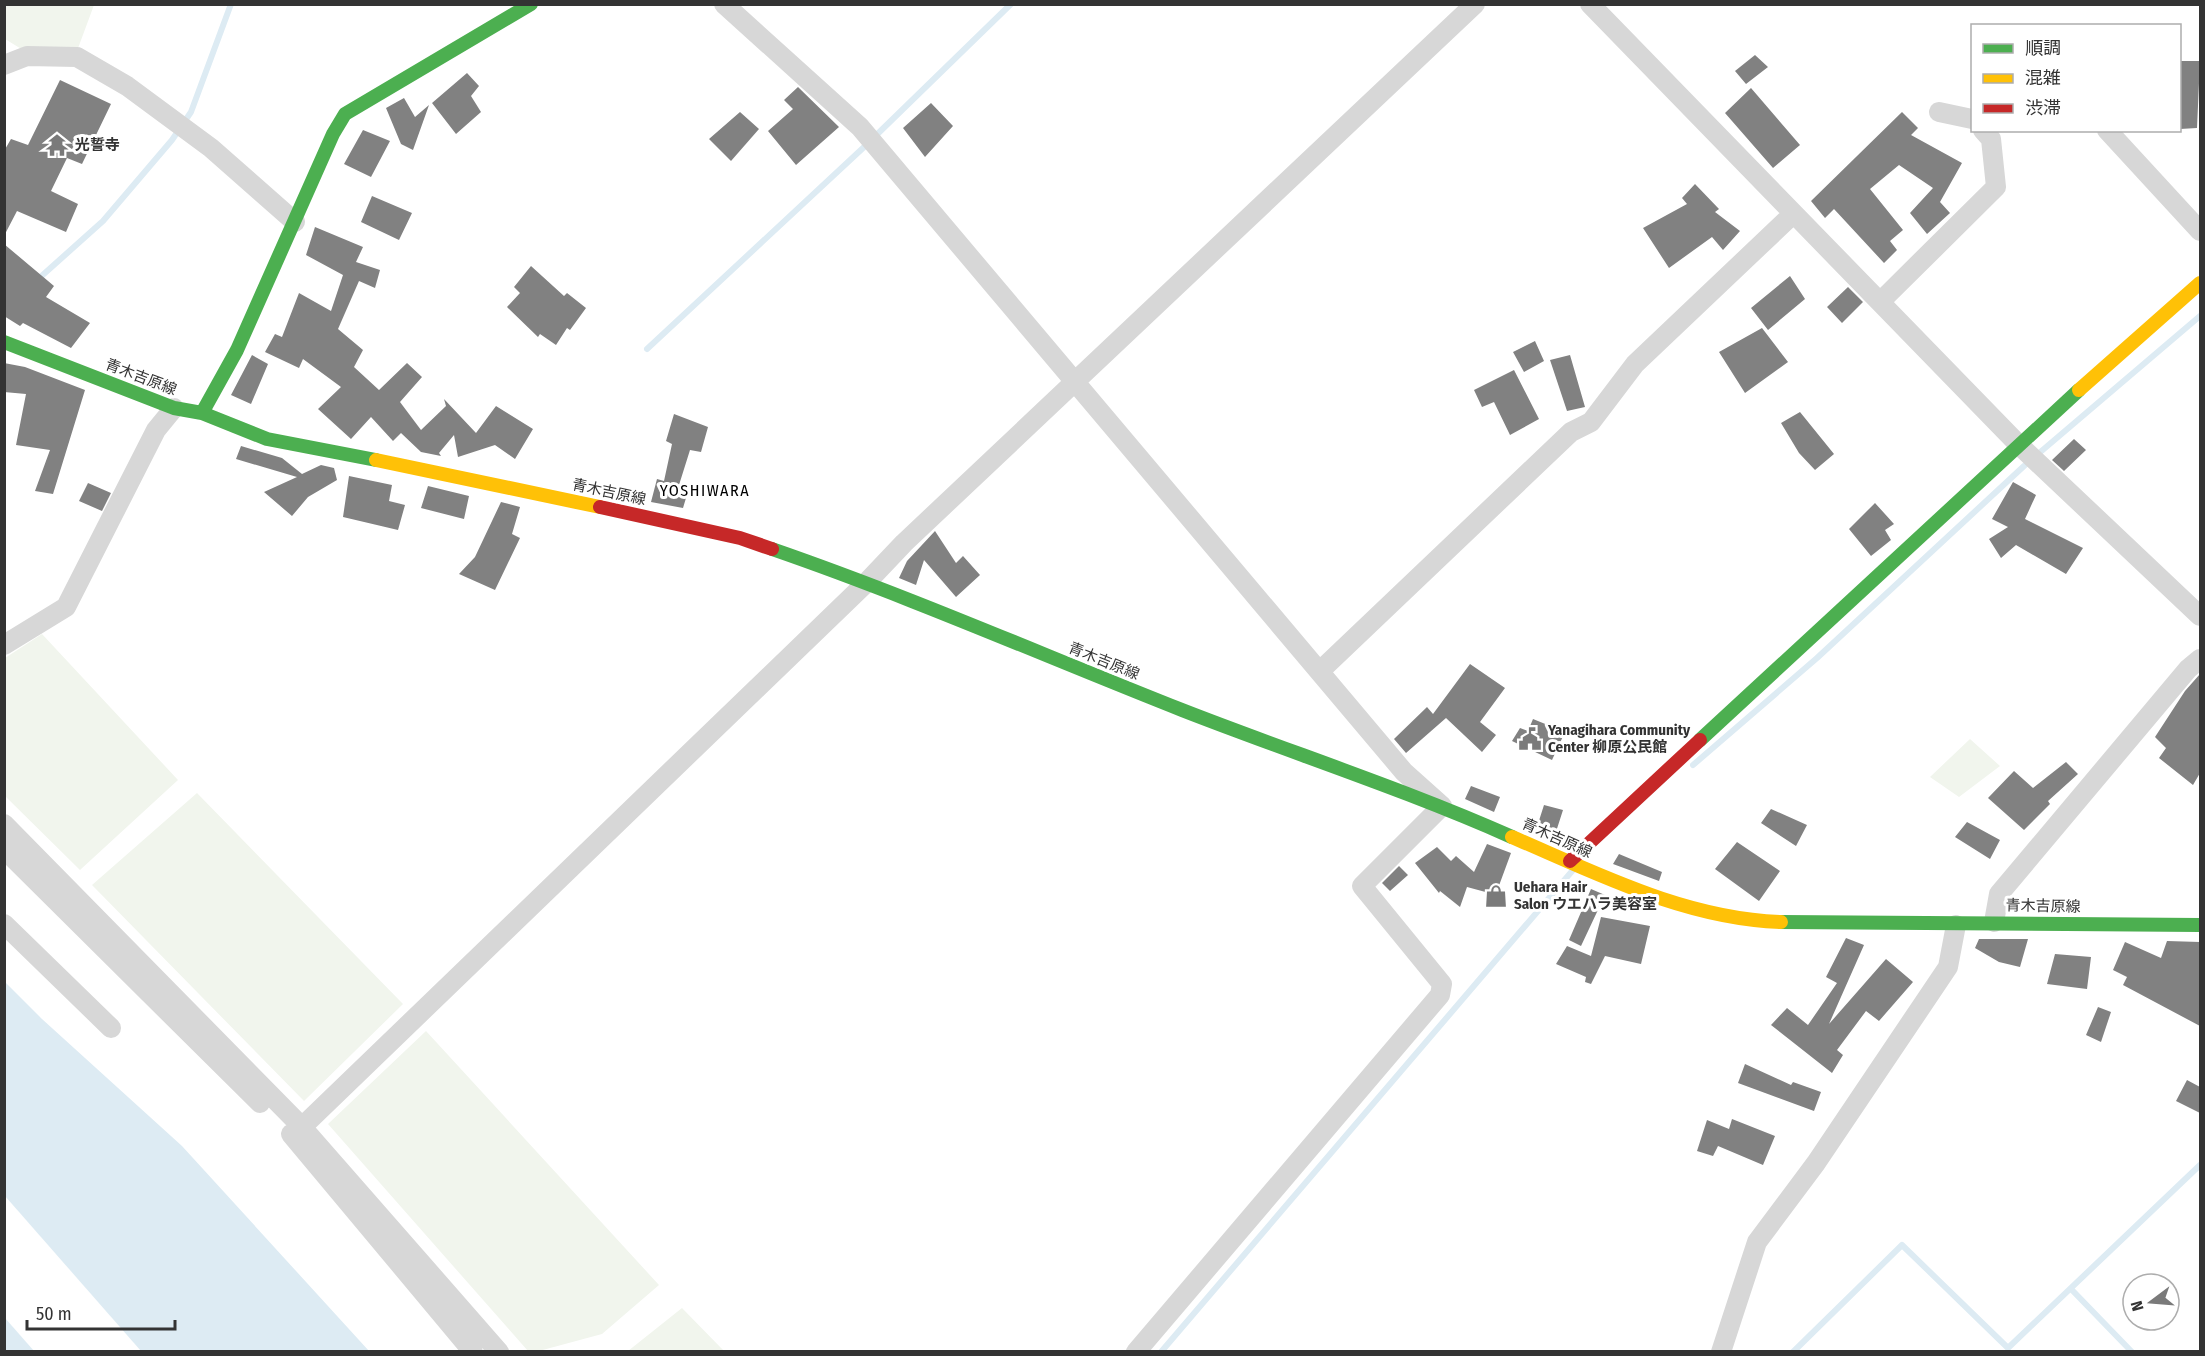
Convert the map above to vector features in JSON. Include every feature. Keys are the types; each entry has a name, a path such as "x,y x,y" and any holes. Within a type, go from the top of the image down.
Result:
{"main road":[{"path":"202,413 237,350 333,134 345,114 531,4"},
{"path":"1570,861 2018,444 2200,283"},
{"name":"青木吉原線","path":"4,342 174,408 202,413 267,439 435,471 740,538 867,582 1183,710 1442,806 1624,886 1716,915 1752,921 1956,925 1994,922 2200,925"}],"street":[{"path":"724,4 860,127 1404,772 1442,806 1362,886 1442,984 1440,995 1136,1352"},
{"path":"302,1127 867,582 904,543 1475,4"},
{"path":"1590,4 2018,444 2200,616"},
{"path":"4,65 27,56 76,57 126,86 211,148 295,222"},
{"path":"1939,112 1971,119"},
{"path":"1880,302 1996,187 1991,139 1985,132"},
{"path":"2109,132 2200,231"},
{"path":"1320,671 1571,432 1591,422 1635,364 1793,214"},
{"path":"4,645 66,607 156,430 174,408"},
{"path":"1994,922 2000,894 2188,669 2200,659"},
{"path":"4,824 302,1127 499,1352"},
{"path":"4,849 292,1135 472,1352"},
{"path":"4,924 111,1028"},
{"path":"1721,1352 1757,1242 1816,1163 1948,967 1956,925"}],"shaded area":[{"path":"5,5 94,5 77,51 23,50 5,39"},
{"path":"42,634 178,780 80,870 5,796 5,658"},
{"path":"1970,739 2000,766 1959,797 1930,777"},
{"path":"197,793 403,1004 304,1101 92,885"},
{"path":"4,981 42,1019 182,1146 369,1351 5,1351"},
{"path":"426,1031 659,1285 602,1334 539,1351 528,1351 328,1124"},
{"path":"682,1308 724,1351 628,1351"}],"pier":[{"path":"5,1196 141,1351 34,1351 5,1318"}],"building":[{"path":"1755,55 1768,67 1746,84 1735,71"},
{"path":"2181,61 2200,61 2197,128 2181,129"},
{"path":"467,73 479,86 471,96 481,112 456,134 432,103"},
{"path":"60,80 111,104 82,164 67,158 51,191 78,204 66,232 17,211 4,236 4,151 11,139 28,145"},
{"path":"798,87 839,127 796,165 768,131 793,109 784,100"},
{"path":"1751,88 1800,145 1773,168 1725,113"},
{"path":"404,98 415,117 429,105 413,150 401,144 386,108"},
{"path":"931,103 953,126 925,157 903,128"},
{"path":"740,112 759,129 731,161 709,139"},
{"path":"1902,112 1918,128 1911,135 1962,163 1940,202 1950,213 1927,234 1910,213 1933,188 1899,165 1870,189 1903,230 1890,241 1897,250 1884,263 1834,209 1825,218 1811,201"},
{"path":"363,130 390,141 371,177 344,164"},
{"path":"1695,184 1719,209 1715,212 1740,231 1723,250 1712,237 1669,268 1643,228 1687,204 1682,198"},
{"path":"372,196 412,213 399,240 361,222"},
{"path":"315,227 363,247 356,262 380,270 375,288 359,281 338,329 363,350 354,367 379,390 407,363 422,377 400,402 421,430 446,406 444,399 476,433 496,406 533,429 515,459 495,445 458,457 454,435 439,453 441,456 421,452 401,433 393,441 371,417 351,439 318,409 341,387 303,359 299,368 265,352 275,334 282,337 299,293 331,311 343,275 306,255"},
{"path":"4,244 54,286 46,297 90,323 71,348 23,323 20,326 4,316"},
{"path":"531,266 564,296 567,293 586,308 570,330 567,328 556,345 540,334 538,337 507,307 520,293 514,287"},
{"path":"1790,276 1805,299 1768,330 1751,308"},
{"path":"1848,287 1863,302 1842,323 1827,307"},
{"path":"1762,328 1788,362 1745,393 1719,352"},
{"path":"1535,341 1544,361 1524,372 1513,352"},
{"path":"252,355 268,364 251,404 231,395"},
{"path":"1570,355 1585,407 1567,411 1550,360"},
{"path":"4,363 25,367 85,390 53,494 35,491 50,450 16,445 26,394 4,392"},
{"path":"1514,370 1539,419 1510,435 1494,402 1482,407 1474,390"},
{"path":"1800,412 1834,454 1815,470 1799,453 1781,423"},
{"path":"674,414 708,427 701,452 690,450 679,485 689,488 683,508 651,502 657,479 664,481 672,444 666,441"},
{"path":"2074,439 2086,450 2064,471 2052,460"},
{"path":"241,446 282,458 302,474 321,465 334,468 337,480 308,497 292,516 264,492 297,477 236,459"},
{"path":"349,476 392,485 389,501 405,505 398,530 343,517"},
{"path":"2013,482 2036,495 2025,519 2083,548 2066,574 2016,545 2001,558 1989,539 2008,527 1992,519"},
{"path":"88,483 111,493 102,511 79,501"},
{"path":"428,486 469,496 464,519 421,508"},
{"path":"501,502 520,507 512,534 520,538 495,590 459,574 475,557"},
{"path":"1875,503 1894,524 1885,530 1891,540 1871,556 1849,529"},
{"path":"935,531 956,563 963,556 980,575 956,597 924,560 916,585 899,578 907,561"},
{"path":"1470,664 1505,688 1480,722 1496,735 1482,752 1446,718 1406,753 1394,739 1427,707 1433,714"},
{"path":"2200,674 2200,773 2193,785 2159,758 2166,748 2155,737 2185,691"},
{"path":"1533,719 1565,732 1552,760 1512,741 1520,728 1528,731"},
{"path":"2066,762 2078,774 2048,801 2050,804 2024,830 1988,798 2014,771 2033,788"},
{"path":"1471,786 1500,797 1494,812 1465,799"},
{"path":"1544,805 1563,810 1554,838 1536,830"},
{"path":"1771,809 1807,825 1796,846 1761,823"},
{"path":"1967,822 2000,840 1990,859 1955,837"},
{"path":"1737,842 1780,871 1759,901 1715,869"},
{"path":"1487,844 1511,853 1497,891 1504,897 1467,887 1460,907 1440,891 1439,893 1415,863 1437,847 1451,861 1456,856 1474,872"},
{"path":"1619,854 1662,872 1659,881 1613,864"},
{"path":"1399,866 1408,875 1390,891 1382,883"},
{"path":"1591,889 1605,895 1581,946 1569,940"},
{"path":"1601,917 1650,926 1641,964 1605,956 1591,984 1585,982 1586,977 1556,964 1567,946 1591,956"},
{"path":"1846,938 1864,945 1829,1024 1886,959 1913,982 1879,1021 1866,1011 1837,1050 1843,1055 1832,1073 1771,1025 1787,1008 1808,1025 1837,983 1826,977"},
{"path":"1979,939 2028,939 2020,967 1999,962 1975,948"},
{"path":"2167,941 2200,942 2200,1026 2123,985 2127,977 2113,970 2125,942 2161,958"},
{"path":"2055,954 2091,957 2087,989 2047,984"},
{"path":"2098,1007 2111,1012 2101,1042 2086,1035"},
{"path":"1745,1064 1791,1085 1793,1082 1821,1092 1814,1111 1738,1083"},
{"path":"2187,1080 2200,1087 2200,1113 2176,1101"},
{"path":"1732,1119 1775,1136 1763,1165 1718,1146 1713,1156 1697,1151 1707,1120 1729,1129"}],"waterway":[{"path":"36,281 103,221 172,140 191,112 231,4"},
{"path":"647,349 863,148 1011,4"},
{"path":"1693,765 1817,658 2024,466 2200,316"},
{"path":"1161,1352 1573,870"},
{"path":"1793,1352 1902,1245 2008,1348 2200,1165"},
{"path":"2072,1290 2132,1352"}],"traffic: fast":[{"path":"202,413 237,350 333,134 345,114 531,4"},
{"path":"4,342 174,408 202,413 267,439 376,460"},
{"path":"1700,740 2079,390"},
{"path":"772,549 824,567 1182,710 1389,787 1512,837"},
{"path":"1781,922 2200,925"}],"traffic: slow":[{"path":"2079,390 2200,283"},
{"path":"376,460 600,507"},
{"path":"1512,837 1610,879 1677,904 1711,913 1781,922"}],"traffic: jam":[{"path":"600,507 740,538 772,549"},
{"path":"1570,861 1700,740"}],"place":[{"name":"光誓寺","path":"57,145"},
{"name":"Yanagihara Community Center 柳原公民館","path":"1530,739"},
{"name":"Uehara Hair Salon ウエハラ美容室","path":"1496,896"}],"district":[{"name":"YOSHIWARA","path":"705,490"}]}
